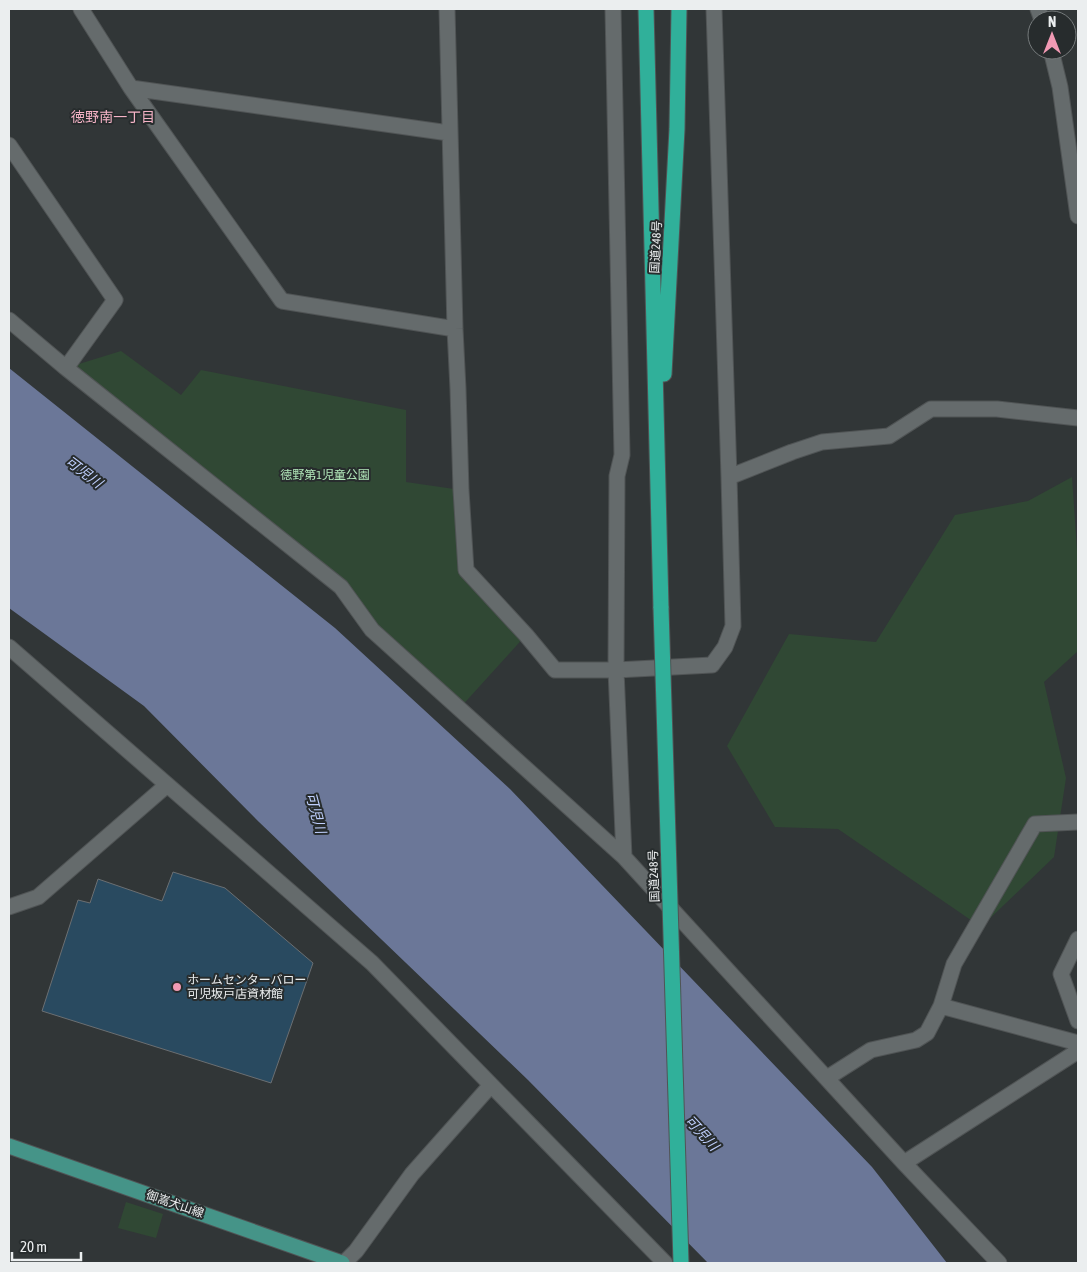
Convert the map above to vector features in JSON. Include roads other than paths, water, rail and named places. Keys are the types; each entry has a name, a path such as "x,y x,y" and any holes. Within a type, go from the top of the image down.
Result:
{"highway":[{"name":"国道248号","path":"646,9 661,608 681,1263"},
{"name":"国道248号","path":"658,487 677,129 679,9"}],"main road":[{"name":"御嵩犬山線","path":"9,1146 343,1263"}],"street":[{"path":"82,9 131,88 282,301 454,329"},
{"path":"447,9 454,329 466,570 526,635 555,670 616,670 712,665 725,647 733,626 714,9"},
{"path":"613,9 622,455 617,476 616,670 624,857"},
{"path":"1053,60 1060,87 1078,216"},
{"path":"131,88 449,133"},
{"path":"9,145 115,300 66,368"},
{"path":"9,320 66,368 341,588 372,630 624,857 904,1163 999,1263"},
{"path":"729,477 822,442 889,436 931,409 997,409 1078,418"},
{"path":"9,647 372,963 664,1263"},
{"path":"9,908 38,897 167,785"},
{"path":"827,1078 871,1050 916,1040 927,1033 941,1006 954,964 1035,824 1078,822"},
{"path":"1078,939 1061,974 1078,1021"},
{"path":"941,1006 1078,1043"},
{"path":"904,1163 1078,1051"},
{"path":"343,1263 356,1251 412,1174 491,1084"}],"water":[{"name":"可児川","path":"9,368 335,628 510,789 872,1167 947,1263 708,1263 528,1080 259,822 144,706 9,608"}],"place":[{"name":"ホームセンターバロー 可児坂戸店資材館","path":"177,987"}],"district":[{"name":"徳野南一丁目","path":"113,117"}],"park label":[{"name":"徳野第1児童公園","path":"325,475"}]}
